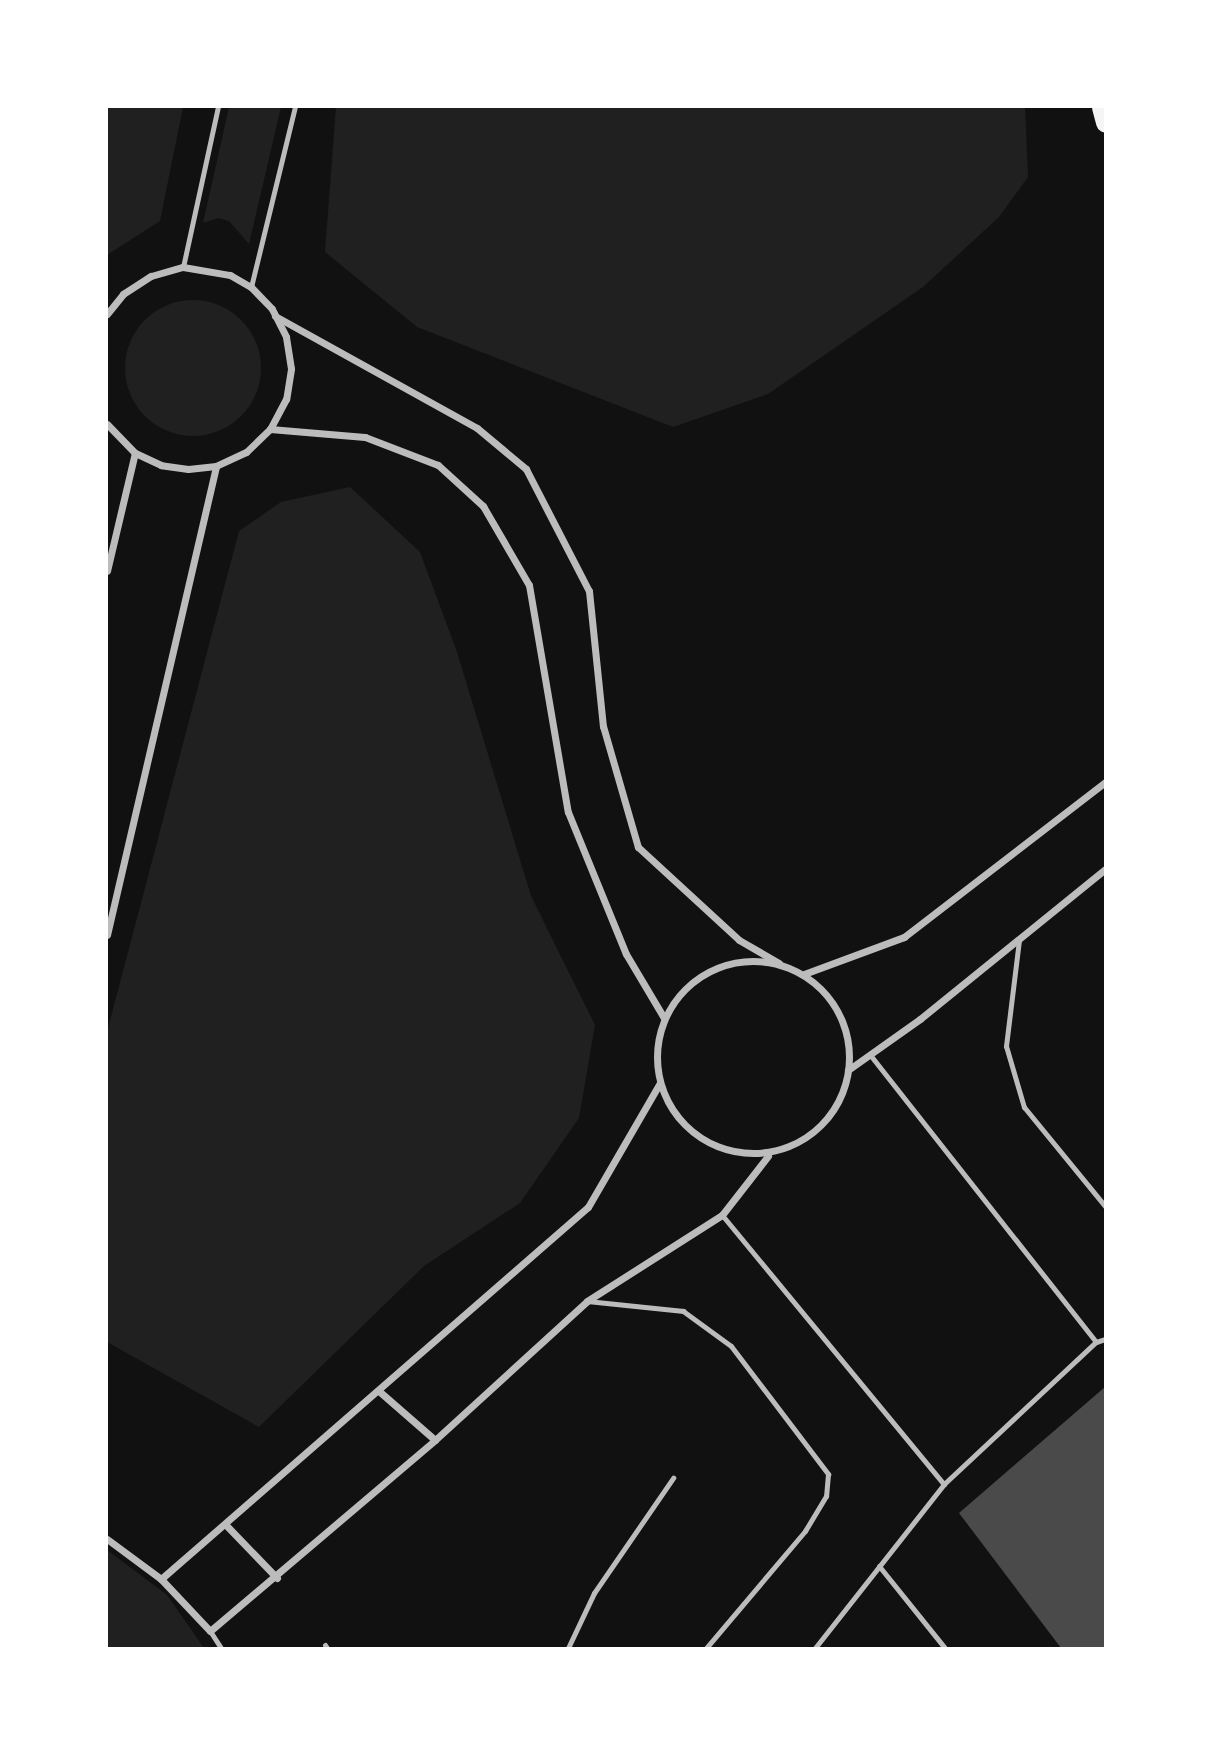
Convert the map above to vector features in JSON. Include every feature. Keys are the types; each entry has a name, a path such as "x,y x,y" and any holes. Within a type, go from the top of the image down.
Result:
{"highway":[{"path":"1101,107 1105,122"}],"street":[{"path":"107,314 123,294 151,276 183,267 218,271 251,287 275,316 286,337 290,369 286,399 271,429 246,452 216,466 179,468 135,453 107,424"},
{"path":"107,1539 161,1579 210,1631 277,1578 435,1440 587,1301 722,1215 768,1156 799,1144 831,1113 848,1070 848,1039 839,1014 804,974 738,940 638,847 603,726 589,591 526,469 477,428 275,316"},
{"path":"271,429 365,437 438,465 482,506 529,585 568,812 626,954 664,1018"},
{"path":"107,570 135,453"},
{"path":"107,935 216,466"},
{"path":"804,974 904,937 1105,782"},
{"path":"848,1070 871,1056 1020,940 1105,869"},
{"path":"768,1156 714,1146 690,1131 671,1110 660,1083 656,1050 664,1018 678,995 699,976 738,962 779,963"},
{"path":"161,1579 380,1392 588,1207 660,1083"},
{"path":"380,1392 435,1440"},
{"path":"225,1524 277,1578"}],"lane":[{"path":"183,267 218,107"},
{"path":"251,287 295,107"},
{"path":"1020,940 1006,1046 1024,1107 1105,1206"},
{"path":"871,1056 1096,1342"},
{"path":"722,1215 944,1484"},
{"path":"587,1301 683,1311 731,1346 828,1474 826,1496 805,1531 706,1648"},
{"path":"816,1648 944,1484 1096,1342 1105,1339"},
{"path":"568,1648 594,1593 673,1478"},
{"path":"879,1566 946,1648"},
{"path":"210,1631 221,1648"}],"shaded area":[{"path":"107,107 183,107 160,221 107,255"},
{"path":"229,107 281,107 249,244 229,221 218,218 203,223"},
{"path":"336,107 1025,107 1028,177 999,217 923,287 768,394 673,427 417,327 325,252"},
{"path":"193,300 219,305 241,320 256,342 261,368 256,394 241,416 219,431 193,436 167,431 145,416 130,394 125,368 130,342 145,320 167,305"},
{"path":"350,487 420,552 457,652 531,896 595,1025 579,1118 520,1203 424,1266 259,1427 107,1342 107,1032 239,531 281,502"},
{"path":"107,1550 167,1595 204,1648 107,1648"}],"building":[{"path":"1105,1387 1105,1648 1061,1648 959,1513"}]}
